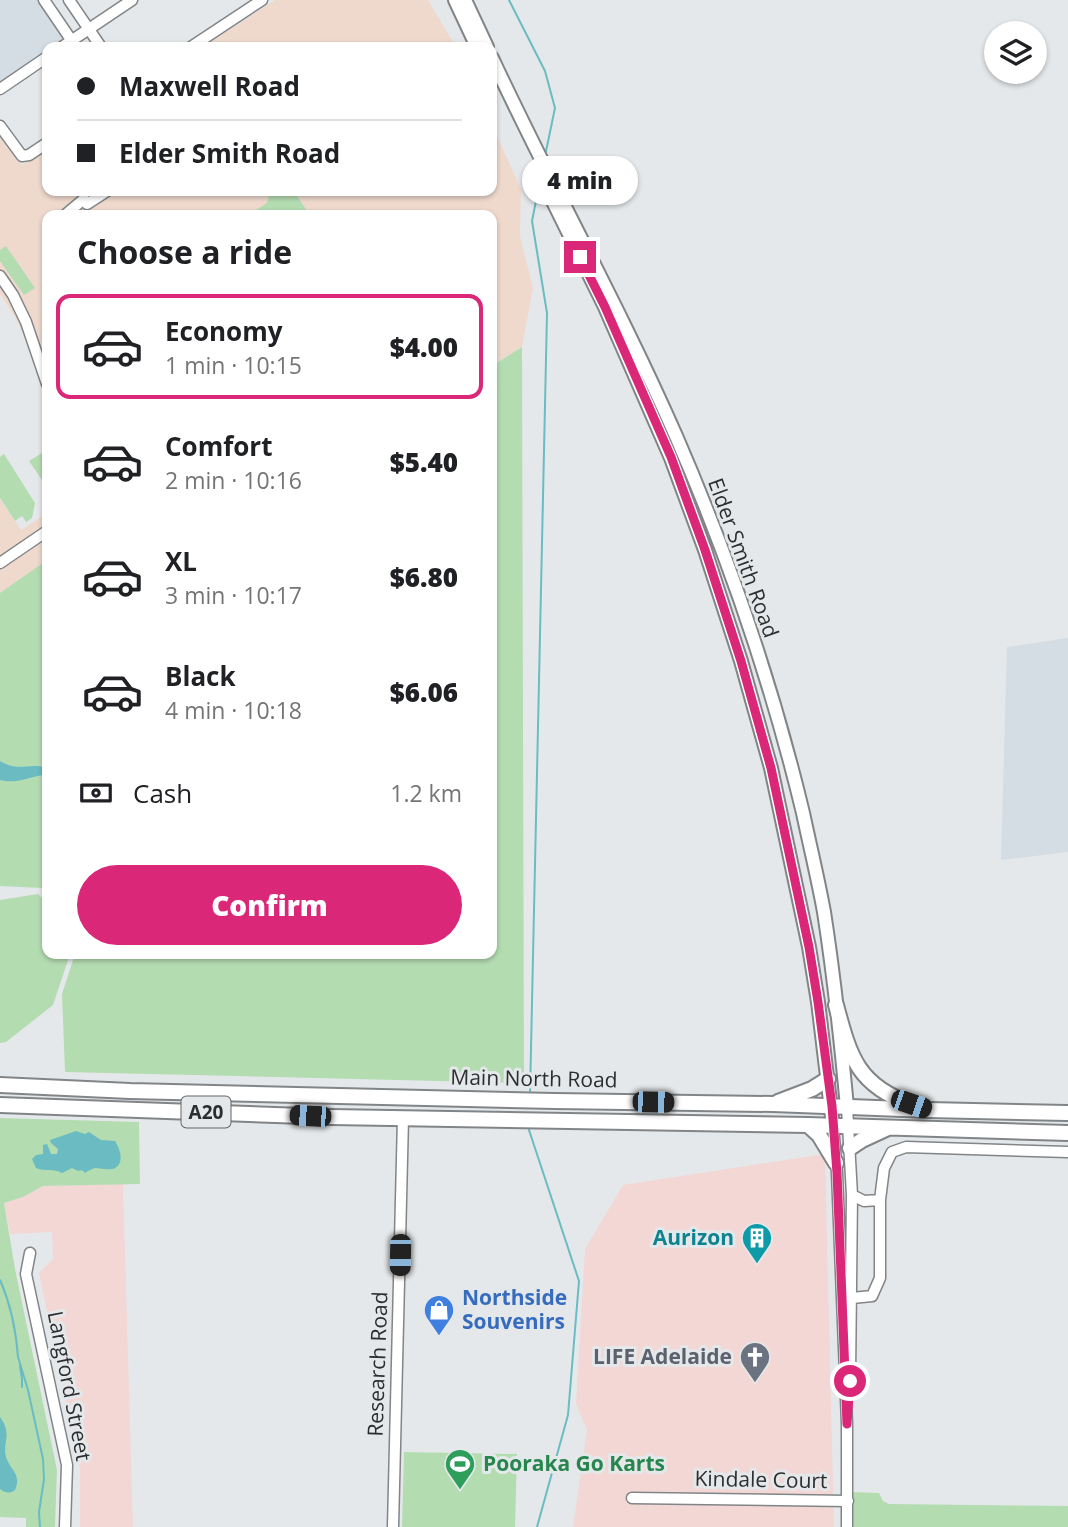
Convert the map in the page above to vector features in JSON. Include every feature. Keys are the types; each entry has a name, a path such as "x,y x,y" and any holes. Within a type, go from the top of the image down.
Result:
{"highway":[{"path":"836,1005 852,1057 867,1079 895,1098 928,1110"},
{"path":"773,1104 812,1089 828,1079"},
{"name":"Main North Road","path":"0,1085 130,1091 1068,1113"},
{"path":"380,1097 399,1108 403,1118 411,1110 441,1098"},
{"name":"Main North Road","path":"0,1105 403,1118 1068,1132"},
{"path":"808,1125 819,1135 836,1163"},
{"path":"850,1148 889,1128"}],"main road":[{"path":"456,0 475,42"},
{"path":"465,0 484,42"},
{"name":"Elder Smith Road","path":"497,69 536,159"},
{"name":"Elder Smith Road","path":"497,87 623,323 676,435 765,673 792,767 824,911 836,1005 839,1106 833,1126"},
{"name":"Elder Smith Road","path":"550,186 671,457 741,661 771,768 809,947 828,1079 839,1106"},
{"path":"705,550 726,563 717,589"}],"street":[{"path":"44,0 73,42"},
{"path":"69,0 98,42"},
{"path":"199,42 262,0"},
{"path":"76,42 89,29 130,1"},
{"path":"0,89 42,60"},
{"path":"0,126 22,156 28,156 42,146"},
{"path":"71,210 84,199 87,204 99,196"},
{"path":"0,276 26,322 42,369"},
{"path":"0,555 42,527"},
{"path":"0,563 42,534"},
{"path":"839,1106 849,1126 852,1195 847,1297 848,1527"},
{"name":"Research Road","path":"393,1527 403,1118"},
{"path":"833,1126 839,1231 847,1297"},
{"path":"847,1297 872,1296 880,1278 880,1200 884,1168 892,1152 906,1147 1068,1152"},
{"path":"852,1195 864,1201 880,1200"},
{"path":"839,1231 852,1231"},
{"name":"Langford Street","path":"30,1253 26,1274 68,1465 65,1527"},
{"name":"Kindale Court","path":"632,1498 848,1501"}],"shaded area":[{"path":"0,0 44,0 71,41 42,42 42,60 0,89"},
{"path":"275,0 428,0 453,42 211,42"},
{"path":"0,134 22,165 42,152 42,196 497,196 497,136 521,189 520,236 533,288 522,347 497,363 497,210 42,210 42,376 15,317 0,294"},
{"path":"0,499 21,530 42,516 42,564 0,593"},
{"path":"1068,638 1068,852 1001,860 1007,647"},
{"path":"825,1154 834,1527 573,1527 587,1430 576,1404 585,1249 623,1185"},
{"path":"123,1184 133,1527 80,1527 80,1469 39,1273 53,1259 52,1232 10,1234 4,1202 23,1197 43,1186"}],"green space":[{"path":"269,196 297,196 306,210 256,210 267,203"},
{"path":"6,246 35,288 24,295 0,261 0,250"},
{"path":"522,347 524,1083 65,1072 62,994 73,959 497,959 497,363"},
{"path":"42,453 42,480 29,461"},
{"path":"4,454 35,503 32,518 26,522 22,516 15,521 0,498 0,457"},
{"path":"42,564 42,888 0,886 0,593"},
{"path":"38,894 42,898 42,959 68,959 53,1005 6,1042 0,1043 0,900"},
{"path":"0,1118 139,1122 140,1184 43,1186 4,1203 57,1470 55,1527 26,1527 26,1518 0,1517"},
{"name":"Pooraka Go Karts","path":"404,1452 517,1454 515,1527 402,1527"},
{"path":"848,1492 879,1493 883,1501 889,1504 1068,1506 1068,1527 847,1527"}],"water":[{"path":"0,761 17,767 42,767 42,775 21,780 0,780"},
{"path":"76,1131 85,1134 89,1132 101,1140 115,1141 120,1153 119,1165 112,1169 95,1168 85,1173 72,1168 62,1173 36,1168 32,1159 43,1154 43,1145 47,1144 51,1154 57,1154 58,1149 50,1140"},
{"path":"0,1417 7,1434 6,1457 17,1480 15,1490 9,1492 0,1489"}],"waterway":[{"path":"509,0 545,71 555,108 545,156"},
{"path":"530,1095 547,313 532,221 539,186"},
{"path":"529,1125 579,1281 568,1415 537,1527"},
{"path":"0,1280 12,1318 18,1357"},
{"path":"18,1357 43,1459 40,1527"},
{"path":"20,1366 22,1387"}],"place":[{"name":"Aurizon","path":"757,1265"},
{"name":"Northside Souvenirs","path":"439,1337"},
{"name":"LIFE Adelaide","path":"755,1384"},
{"name":"Pooraka Go Karts","path":"460,1491"}],"route":[{"path":"580,257 671,457 741,661 771,768 809,947 832,1106 847,1424 850,1381"}]}
